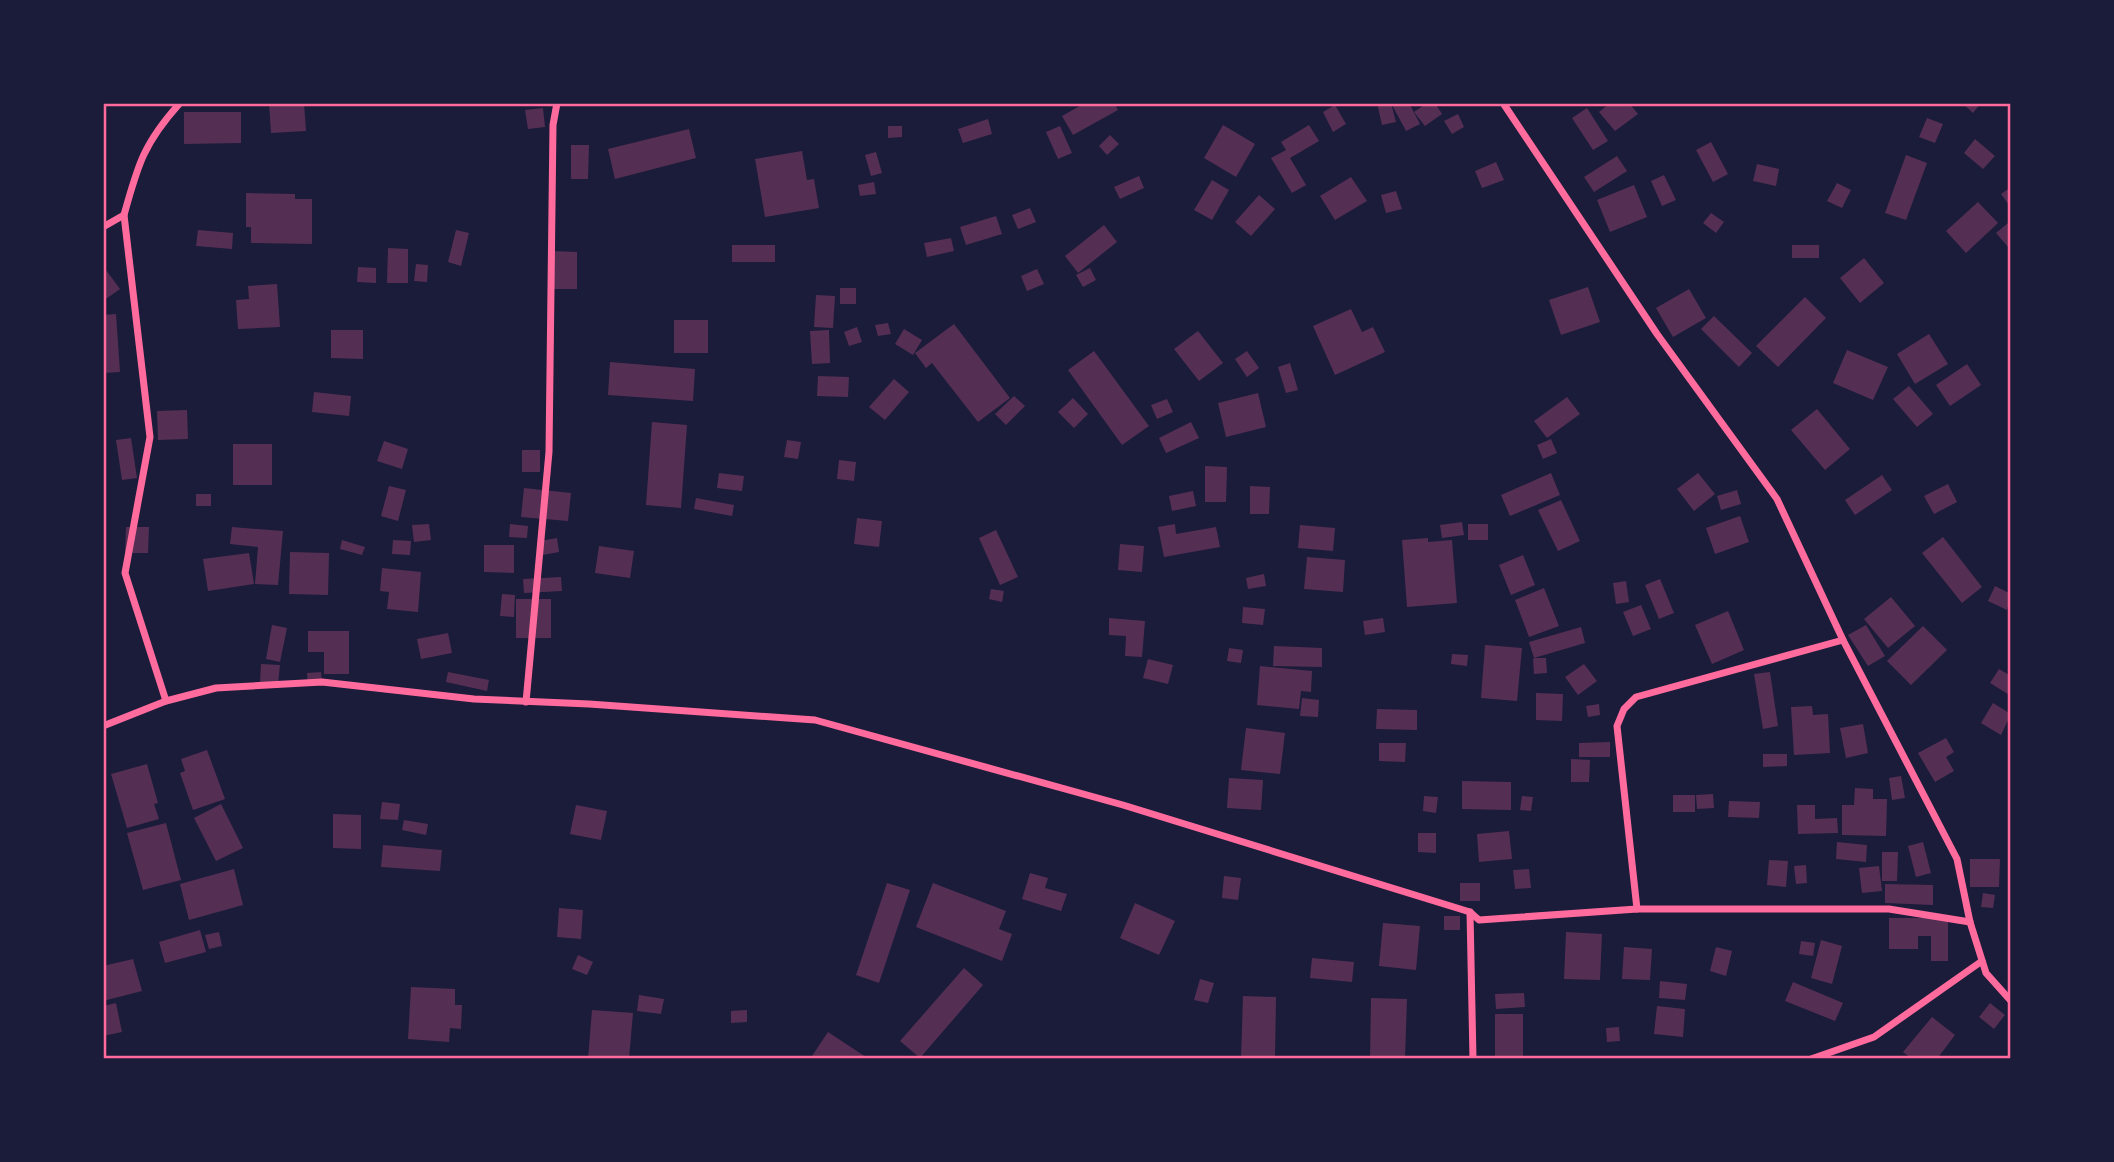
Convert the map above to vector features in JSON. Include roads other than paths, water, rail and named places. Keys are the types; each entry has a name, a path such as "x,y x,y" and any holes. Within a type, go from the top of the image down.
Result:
{"street":[{"path":"166,701 125,573 150,437 124,215 139,160 155,131 180,103"},
{"path":"526,702 549,452 553,125 557,103"},
{"path":"1503,103 1657,334 1777,499 1843,640 1957,859 1970,922 1986,973 2011,1001"},
{"path":"103,227 124,215"},
{"path":"1637,909 1617,726 1624,709 1636,697 1843,640"},
{"path":"103,726 166,701 216,688 322,682 474,699 815,720 1110,801 1471,912 1479,920 1637,909 1889,909 1970,922"},
{"path":"1471,912 1473,1059"},
{"path":"1811,1059 1874,1037 1982,961"}]}
